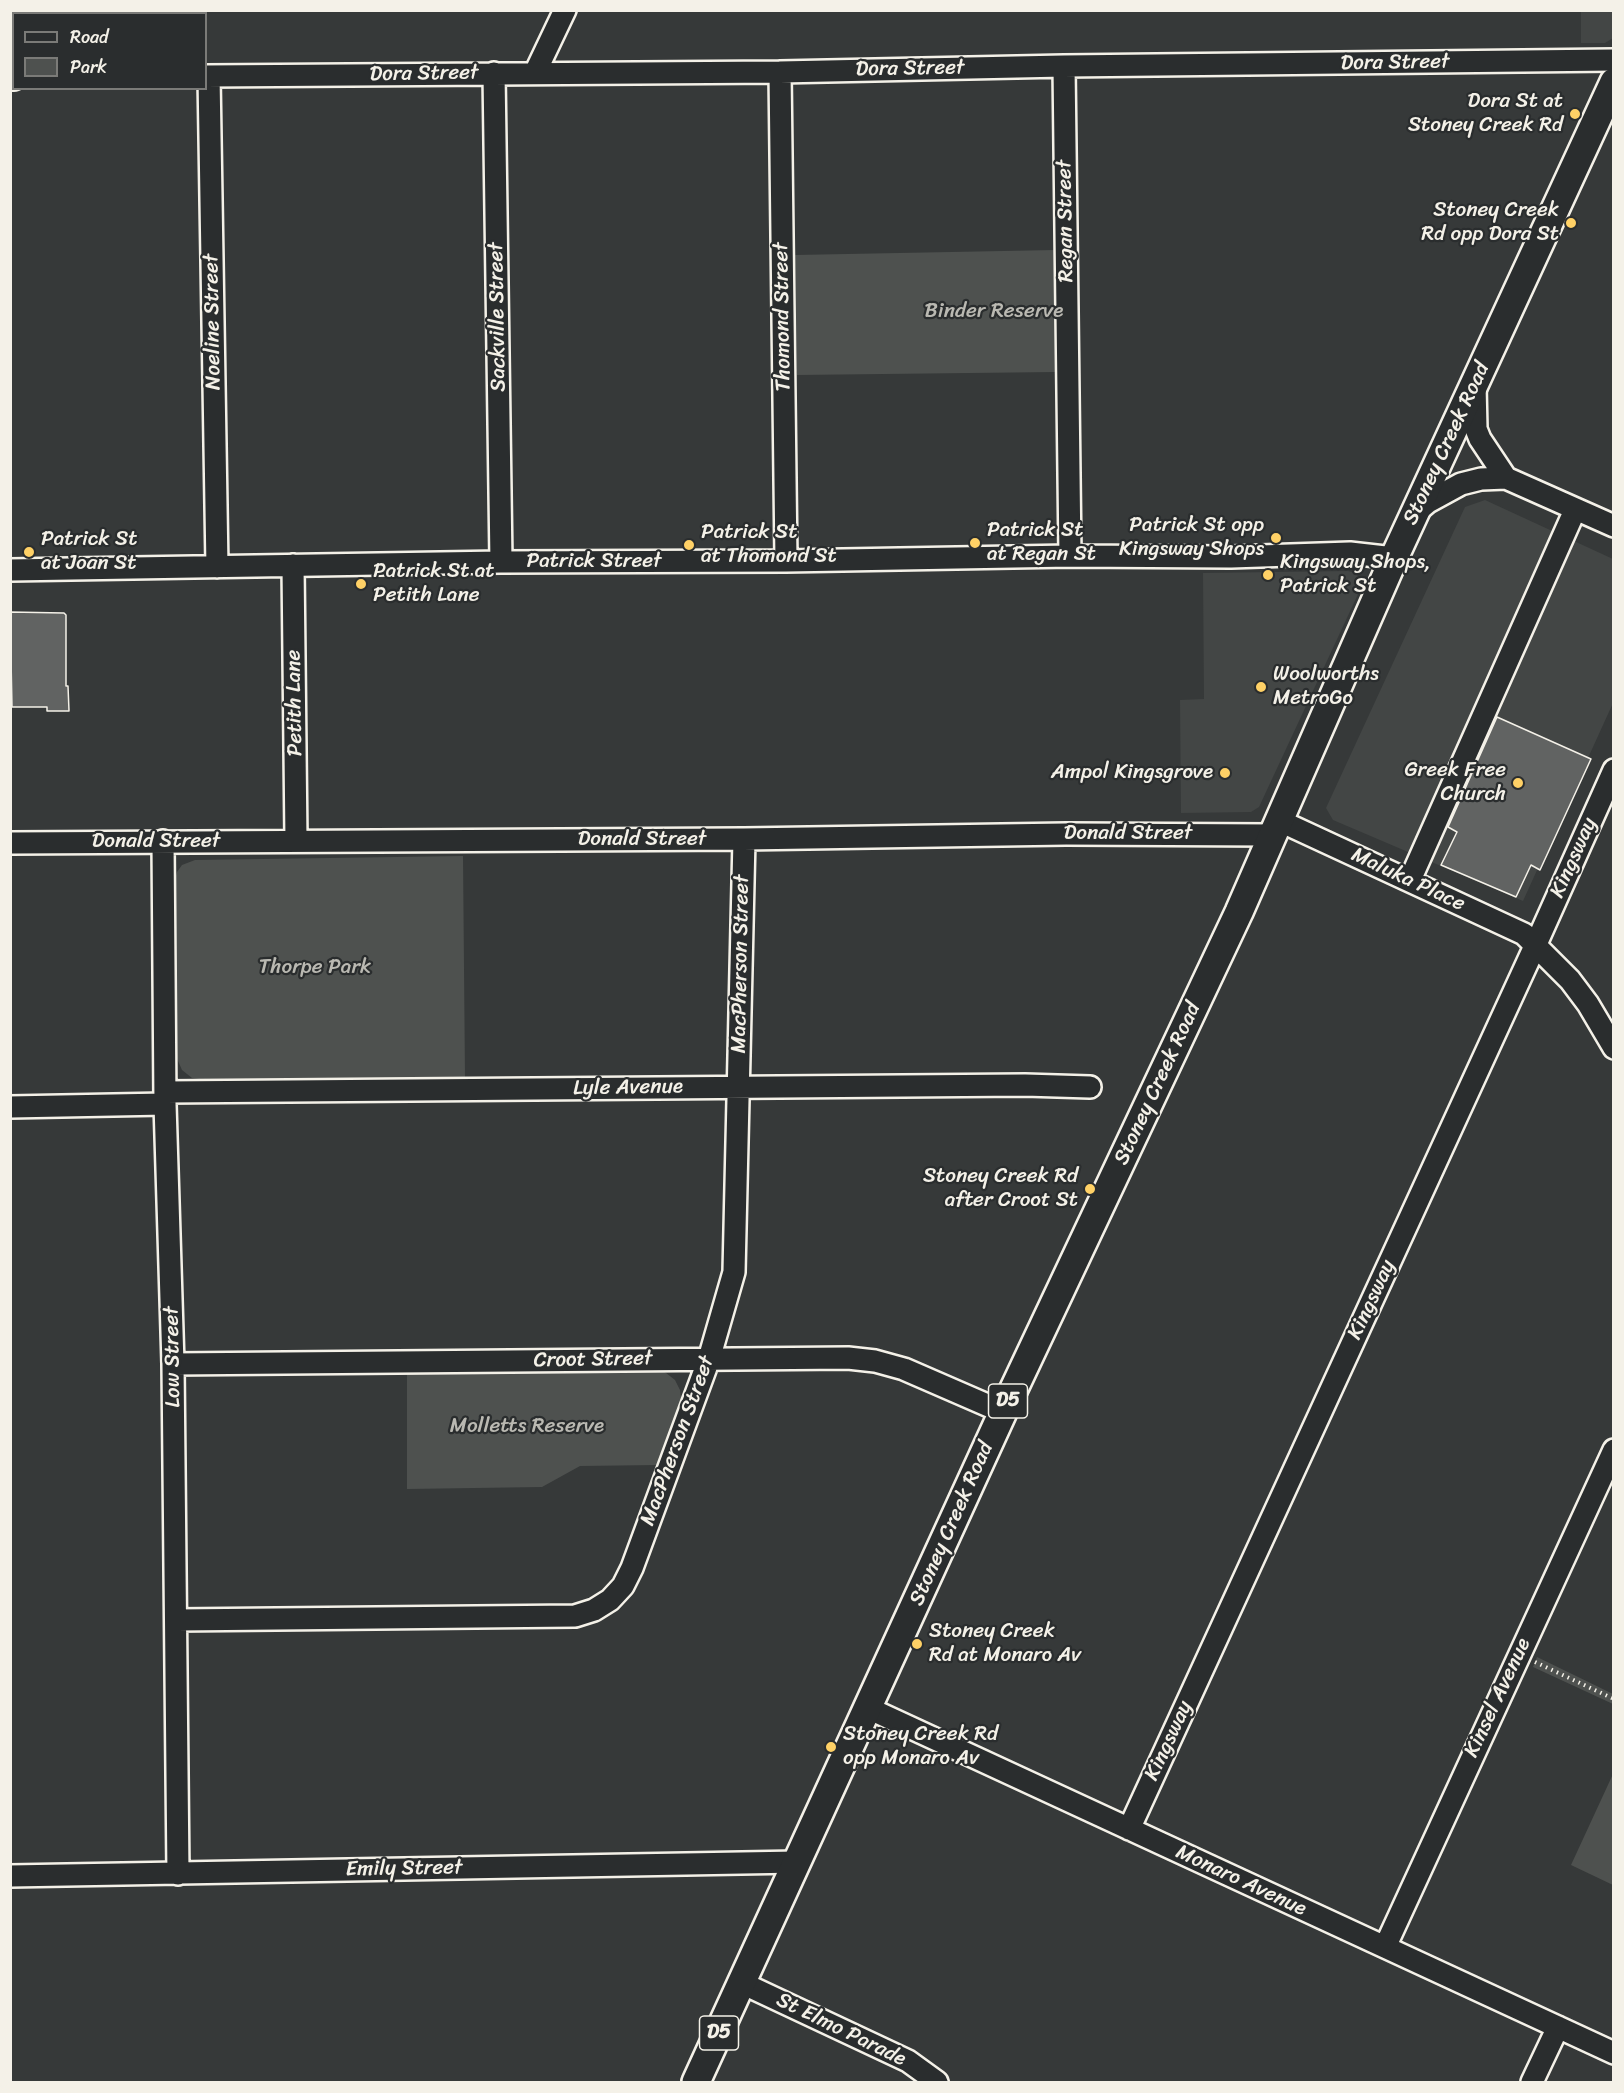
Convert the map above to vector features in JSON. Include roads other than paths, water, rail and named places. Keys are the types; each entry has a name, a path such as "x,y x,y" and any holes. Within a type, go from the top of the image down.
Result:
{"main road":[{"name":"Stoney Creek Road","path":"696,2082 1003,1412 1239,912 1394,558 1614,82"}],"street":[{"path":"535,73 565,10"},
{"name":"Dora Street","path":"207,76 780,72 1064,66 1614,60"},
{"name":"Regan Street","path":"1064,66 1070,556"},
{"name":"Thomond Street","path":"780,72 786,561"},
{"name":"Sackville Street","path":"494,73 501,562"},
{"name":"Noeline Street","path":"207,76 217,567"},
{"path":"1475,384 1476,429 1486,450 1506,478"},
{"path":"1415,513 1428,502 1461,484 1481,478 1506,478 1614,526"},
{"path":"1410,880 1575,510"},
{"name":"Patrick Street","path":"10,570 501,562 786,561 1070,556 1231,557 1350,553 1394,558"},
{"name":"Petith Lane","path":"293,565 296,841"},
{"name":"Kingsway","path":"1129,1829 1614,770"},
{"name":"Maluka Place","path":"1276,827 1410,880 1524,934 1570,980 1588,1004 1614,1048"},
{"name":"Donald Street","path":"10,843 744,839 1066,834 1276,827"},
{"name":"MacPherson Street","path":"177,1620 575,1616 594,1610 610,1600 623,1586 632,1568 709,1359 734,1272 744,839"},
{"name":"Low Street","path":"163,841 165,1098 173,1364 177,1620 178,1874"},
{"name":"Lyle Avenue","path":"10,1107 165,1098 738,1087 1025,1085 1090,1087"},
{"name":"Croot Street","path":"173,1364 848,1358 875,1361 904,1369 1003,1412"},
{"name":"Kinsel Avenue","path":"1385,1947 1518,1654 1614,1450"},
{"name":"Monaro Avenue","path":"868,1708 1614,2053"},
{"name":"Emily Street","path":"10,1876 798,1862"},
{"name":"St Elmo Parade","path":"742,1983 908,2061 937,2082"},
{"path":"1532,2082 1558,2027"}],"place":[{"name":"Dora St at Stoney Creek Rd","path":"1575,114"},
{"name":"Stoney Creek Rd opp Dora St","path":"1571,223"},
{"name":"Patrick St opp Kingsway Shops","path":"1276,538"},
{"name":"Patrick St at Regan St","path":"975,543"},
{"name":"Patrick St at Thomond St","path":"689,545"},
{"name":"Patrick St at Joan St","path":"29,552"},
{"name":"Kingsway Shops, Patrick St","path":"1268,575"},
{"name":"Patrick St at Petith Lane","path":"361,584"},
{"name":"Woolworths MetroGo","path":"1261,687"},
{"name":"Ampol Kingsgrove","path":"1225,773"},
{"name":"Greek Free Church","path":"1518,783"},
{"name":"Stoney Creek Rd after Croot St","path":"1090,1189"},
{"name":"Stoney Creek Rd at Monaro Av","path":"917,1644"},
{"name":"Stoney Creek Rd opp Monaro Av","path":"831,1747"}],"park label":[{"name":"Binder Reserve","path":"994,312"},
{"name":"Thorpe Park","path":"315,968"},
{"name":"Molletts Reserve","path":"527,1427"}]}
